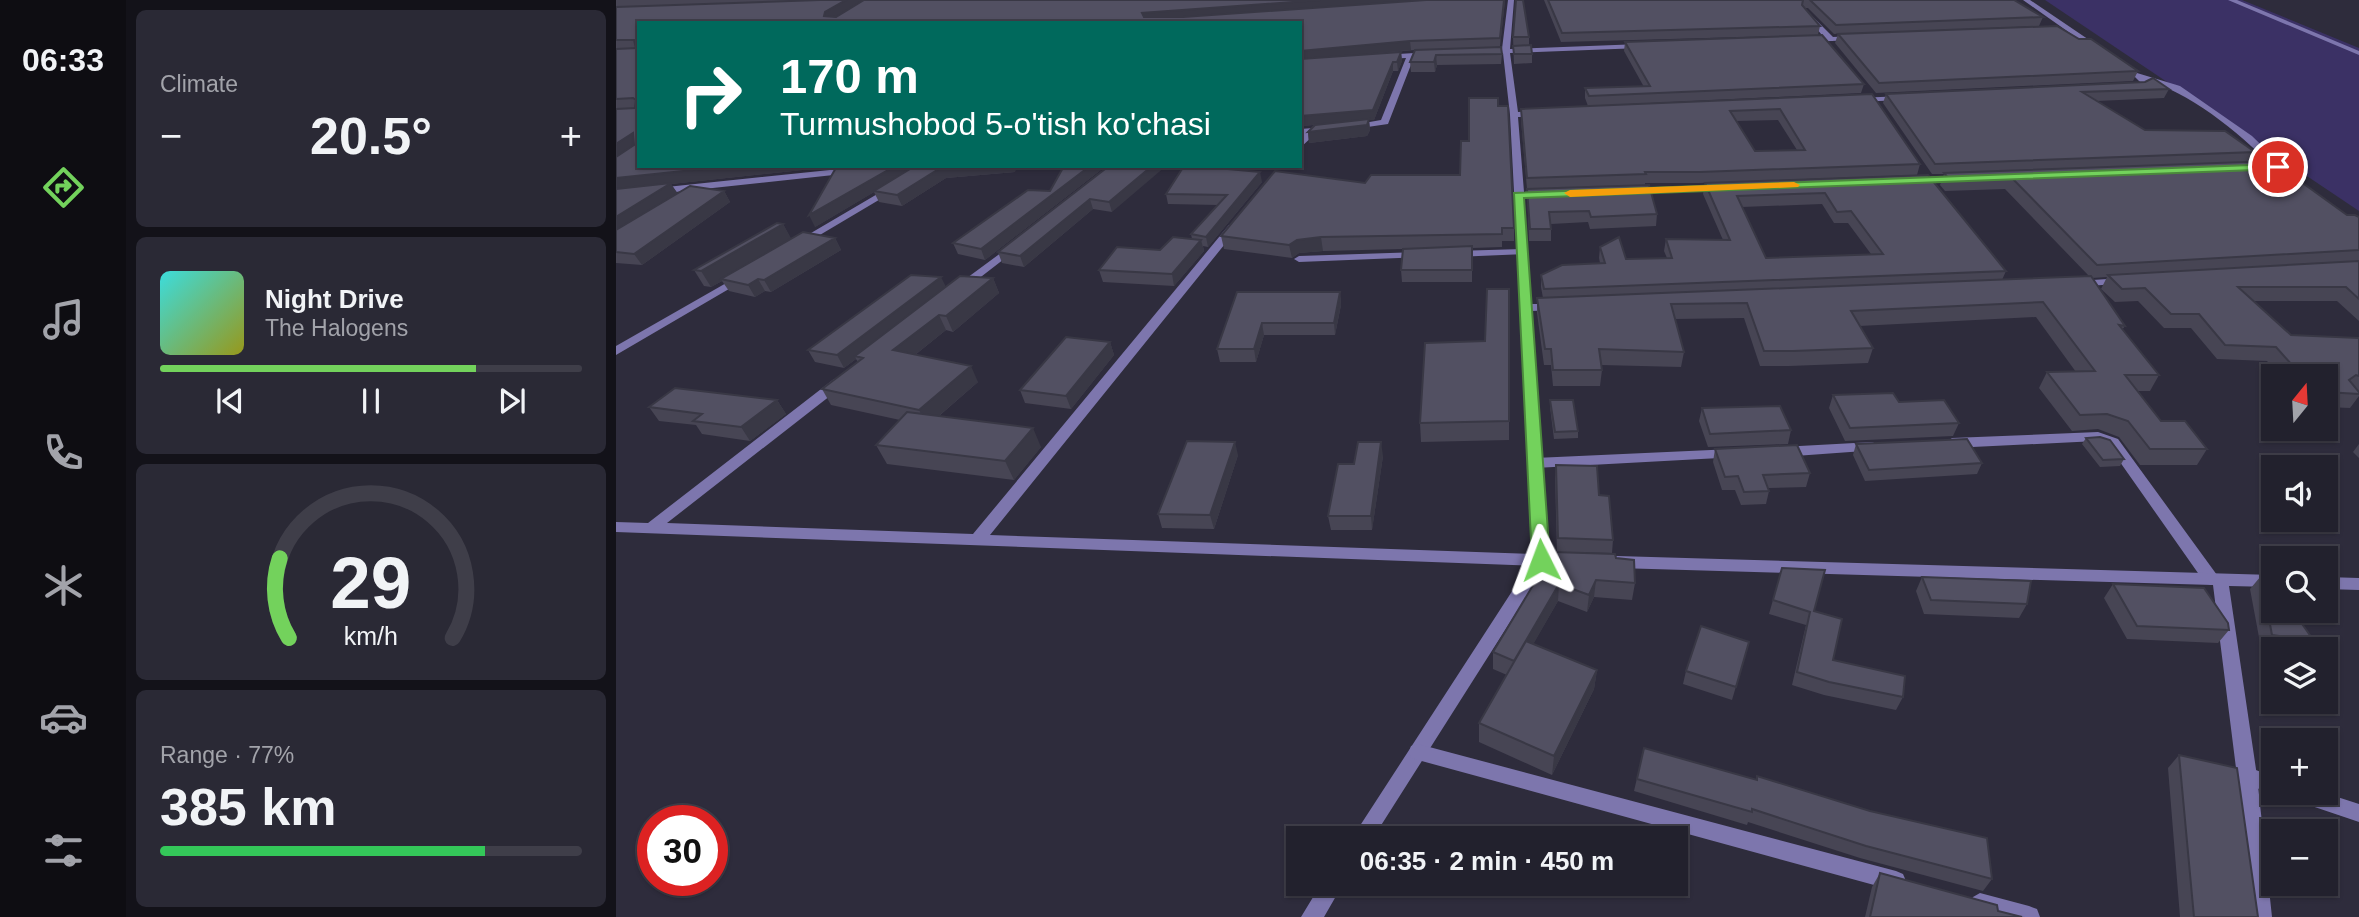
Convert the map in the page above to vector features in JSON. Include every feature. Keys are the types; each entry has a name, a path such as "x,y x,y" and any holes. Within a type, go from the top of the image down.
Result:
{"street":[{"path":"1370,826 1541,560 1514,115 1506,51 1511,0"},
{"path":"2026,0 2103,52"},
{"path":"2231,0 2358,53"},
{"path":"1804,11 1829,42"},
{"path":"2056,30 2069,30"},
{"path":"1797,40 1829,42 1869,37"},
{"path":"1479,52 1644,46"},
{"path":"1370,58 1438,54"},
{"path":"1302,132 1381,124 1411,55"},
{"path":"2126,68 2146,83 2141,87 2128,88"},
{"path":"2137,75 2177,88 2249,138 2298,183"},
{"path":"1865,89 1881,111"},
{"path":"1845,100 1913,97"},
{"path":"1514,115 1555,113"},
{"path":"1302,143 1312,131"},
{"path":"2264,167 2278,167"},
{"path":"1920,168 1937,191"},
{"path":"640,192 865,169"},
{"path":"1901,181 1970,178"},
{"path":"791,248 908,180"},
{"path":"679,200 700,187"},
{"path":"1614,192 1737,187"},
{"path":"1518,195 1559,194"},
{"path":"978,538 1240,219"},
{"path":"954,293 1019,242"},
{"path":"1299,259 1522,252"},
{"path":"616,351 756,269"},
{"path":"2069,284 2138,280"},
{"path":"1525,308 1567,306"},
{"path":"651,528 846,377"},
{"path":"1933,444 2098,436 2107,439 2113,442 2215,580 2246,776 2261,917"},
{"path":"1535,464 1892,446"},
{"path":"616,527 1541,560 2261,581"},
{"path":"2338,583 2359,584"},
{"path":"1418,751 1909,885"},
{"path":"2246,776 2261,781"},
{"path":"2335,805 2359,813"},
{"path":"1312,917 1325,896"},
{"path":"1962,899 2029,917"}],"shaded area":[{"path":"2045,0 2242,0 2359,48 2359,211"}],"building":[{"path":"846,0 825,12 824,16 836,17 864,0 1320,0 1142,13 1144,17 1183,17 1426,0 1504,0 1500,38 1410,41 1302,51 1302,21 637,21 637,168 712,168 616,178 616,157 634,145 633,133 616,144 616,109 635,108 636,100 616,99 616,49 636,48 634,40 616,40 616,7"},
{"path":"1516,0 1523,0 1529,37 1513,37"},
{"path":"1548,0 1803,0 1802,5 1820,26 1562,33"},
{"path":"1810,0 2014,0 2043,17 1836,25"},
{"path":"2057,26 2079,39 2091,39 2138,71 1879,83 1838,34"},
{"path":"1822,35 1864,84 1589,96 1585,88 1650,86 1625,42"},
{"path":"1531,45 1532,54 1514,54 1513,46"},
{"path":"1501,47 1502,54 1436,55 1434,62 1410,62 1415,50"},
{"path":"1401,52 1397,62 1393,62 1373,110 1302,116 1302,59"},
{"path":"2153,78 2169,89 2082,92 2145,130 2225,131 2255,152 1935,164 1886,94 2145,82"},
{"path":"1872,94 1920,164 1527,178 1521,109","holes":["1780,109 1805,150 1755,151 1730,111"]},
{"path":"1469,98 1498,98 1498,106 1508,106 1514,228 1502,228 1502,234 1321,237 1297,240 1289,245 1221,236 1275,171 1365,183 1371,175 1460,175 1461,141 1469,141"},
{"path":"1369,119 1367,125 1308,132 1315,125"},
{"path":"2272,161 2347,215 2359,217 2359,250 2097,265 2010,176 1949,179 1944,173"},
{"path":"836,168 891,168 809,215"},
{"path":"912,168 940,168 897,195 874,191"},
{"path":"1063,168 1087,168 981,249 953,243 1028,190 1050,191"},
{"path":"1106,168 1150,168 1109,202 1090,199 1020,256 998,252"},
{"path":"1183,168 1260,172 1206,237 1191,234 1227,195 1166,194"},
{"path":"1928,175 2006,271 1544,289 1541,275 1562,265 1605,263 1600,247 1619,237 1626,259 1672,258 1666,239 1730,240 1705,183","holes":["1825,193 1837,212 1851,211 1883,254 1766,258 1737,196"]},
{"path":"671,183 616,217 616,189"},
{"path":"1649,185 1657,214 1591,217 1589,211 1549,212 1551,229 1530,229 1527,189"},
{"path":"690,186 724,191 634,254 616,252 616,230"},
{"path":"777,223 783,224 701,271 694,270"},
{"path":"803,232 835,238 764,280 758,279 748,285 721,279"},
{"path":"1173,237 1201,240 1172,274 1099,270 1117,247 1160,250"},
{"path":"1472,246 1472,270 1401,270 1403,249"},
{"path":"2359,261 2359,299 2346,287 2238,287 2291,335 2359,338 2359,376 2349,380 2359,394 2338,393 2338,364 2291,364 2276,347 2225,345 2199,314 2171,314 2145,288 2122,289 2108,275"},
{"path":"911,275 941,277 837,355 808,350"},
{"path":"960,276 993,278 946,316 939,315 893,350 971,366 919,410 822,389 863,358 855,356"},
{"path":"2091,276 2125,326 2119,325 2159,375 2125,375 2161,421 2185,421 2207,449 2150,449 2128,421 2107,414 2080,415 2047,372 2095,371 2043,302 1851,311 1873,348 1793,351 1764,351 1747,303 1671,304 1684,352 1599,349 1602,370 1553,370 1551,349 1545,349 1537,298"},
{"path":"1487,289 1509,289 1509,421 1420,423 1425,343 1485,341"},
{"path":"1237,292 1340,292 1334,323 1262,323 1254,349 1217,349"},
{"path":"1066,337 1110,342 1066,396 1020,390"},
{"path":"675,388 777,400 741,427 693,421 702,414 649,407"},
{"path":"1893,393 1899,402 1944,400 1959,423 1850,428 1833,395"},
{"path":"1550,400 1573,400 1578,431 1555,432"},
{"path":"1780,406 1791,430 1710,434 1702,408"},
{"path":"907,412 1033,428 1005,461 876,445"},
{"path":"2100,437 2110,440 2124,459 2103,460 2086,438"},
{"path":"1967,439 1982,463 1869,470 1856,444"},
{"path":"1187,441 1235,442 1210,515 1158,514"},
{"path":"1358,442 1381,442 1371,516 1328,516 1338,464 1354,464"},
{"path":"1797,445 1810,473 1763,475 1769,491 1744,492 1738,476 1725,477 1715,449"},
{"path":"1556,465 1597,466 1599,495 1609,496 1613,540 1558,538"},
{"path":"1553,552 1615,554 1616,558 1634,560 1635,583 1596,580 1589,595 1559,584 1514,661 1493,652"},
{"path":"1782,568 1825,570 1814,611 1842,619 1833,660 1905,676 1903,697 1829,682 1797,672 1810,612 1773,600"},
{"path":"1922,577 2031,581 2027,604 1931,600"},
{"path":"2113,584 2204,588 2228,623 2229,630 2137,626"},
{"path":"2270,623 2301,623 2311,637 2286,637 2272,635"},
{"path":"1701,626 1749,642 1736,687 1686,671"},
{"path":"1526,641 1597,670 1554,756 1479,723"},
{"path":"1644,748 1757,780 1757,776 1870,811 1987,838 1992,879 1866,846 1752,809 1752,812 1637,779"},
{"path":"2179,755 2237,768 2258,917 2194,917"},
{"path":"1880,873 1997,905 1998,911 2022,917 1870,917"}],"slow traffic":[{"path":"1570,193 1794,185"}],"route":[{"path":"1541,560 1518,195 2278,167"}]}
